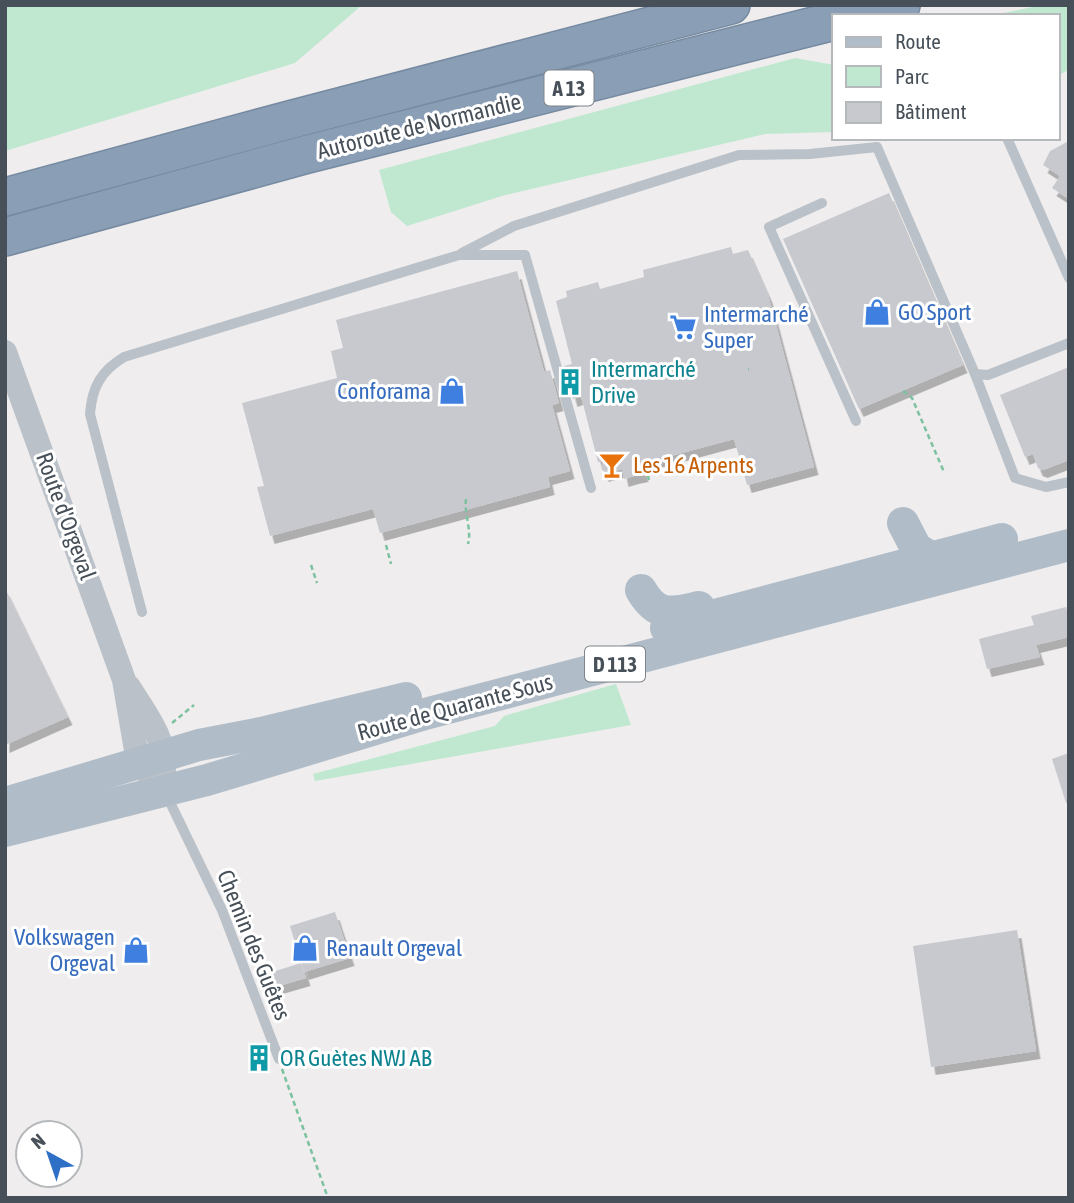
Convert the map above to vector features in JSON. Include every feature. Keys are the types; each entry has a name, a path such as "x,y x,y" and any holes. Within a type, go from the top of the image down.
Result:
{"highway":[{"name":"Autoroute de Normandie","path":"5,197 731,5"},
{"path":"865,14 901,5"},
{"name":"Autoroute de Normandie","path":"5,237 304,155 832,22"}],"main road":[{"path":"903,523 916,548 930,557"},
{"name":"Route de Quarante Sous","path":"5,803 158,747 349,713 930,557 1069,524"},
{"name":"Route de Quarante Sous","path":"5,831 216,777 425,714 1069,545"},
{"path":"641,590 648,603 655,608 669,613 702,606 709,616"}],"street":[{"name":"Route d'Orgeval","path":"5,352 124,680 155,729 158,747"},
{"path":"158,747 163,790"}],"lane":[{"path":"1008,140 1069,278"},
{"path":"142,612 90,414 95,387 102,374 124,357 459,254 514,226 739,155 810,153 877,147 975,374 1015,478 1046,487 1069,482"},
{"path":"822,203 769,227 856,421"},
{"path":"459,254 525,255 591,488"},
{"path":"975,374 988,375 1069,343"},
{"name":"Chemin des Guêtes","path":"163,790 222,910 279,1059"}],"path":[{"path":"903,391 912,398 944,472"},
{"path":"642,469 648,475 649,481"},
{"path":"466,499 464,511 470,538 468,544"},
{"path":"386,545 391,564"},
{"path":"312,565 317,583"},
{"path":"158,747 194,705"},
{"path":"279,1059 328,1198"}],"green space":[{"path":"5,5 362,5 295,63 5,151"},
{"path":"1042,5 1069,5 1069,70 1060,74 1060,14 999,14"},
{"path":"795,58 832,65 832,132 765,134 502,196 407,226 391,212 379,170"},
{"path":"616,684 631,725 315,781 313,774 495,726 504,716"}],"building":[{"path":"1069,141 1069,199 1052,188 1060,176 1043,165 1050,151"},
{"name":"GO Sport","path":"889,193 963,365 859,409 783,239"},
{"path":"731,247 733,254 748,250 768,295 814,467 747,485 734,439 641,464 644,474 624,479 622,469 604,474 602,462 598,462 581,396 573,399 564,366 572,364 556,301 567,297 566,291 598,282 600,289 644,277 643,270"},
{"name":"Conforama","path":"517,271 544,372 550,370 559,403 552,405 570,471 548,477 550,487 380,533 373,509 270,536 257,487 264,486 242,403 337,378 331,351 343,348 336,320"},
{"path":"1069,367 1069,460 1043,470 1038,468 1033,454 1025,457 1000,395"},
{"path":"5,588 68,717 5,745"},
{"path":"1066,607 1069,637 1036,645 1040,657 987,669 979,639 1034,625 1031,616"},
{"path":"1069,753 1069,803 1066,803 1052,759"},
{"path":"335,912 350,958 304,972 290,926"},
{"path":"1017,930 1036,1051 931,1067 913,946"},
{"path":"301,963 306,978 268,989 263,975"}],"place":[{"name":"GO Sport","path":"877,312"},
{"name":"Intermarché Super","path":"683,327"},
{"name":"Intermarché Drive","path":"570,382"},
{"name":"Conforama","path":"452,391"},
{"name":"Les 16 Arpents","path":"612,465"},
{"name":"Renault Orgeval","path":"305,948"},
{"name":"Volkswagen Orgeval","path":"136,950"},
{"name":"OR Guètes NWJ AB","path":"259,1058"}]}
